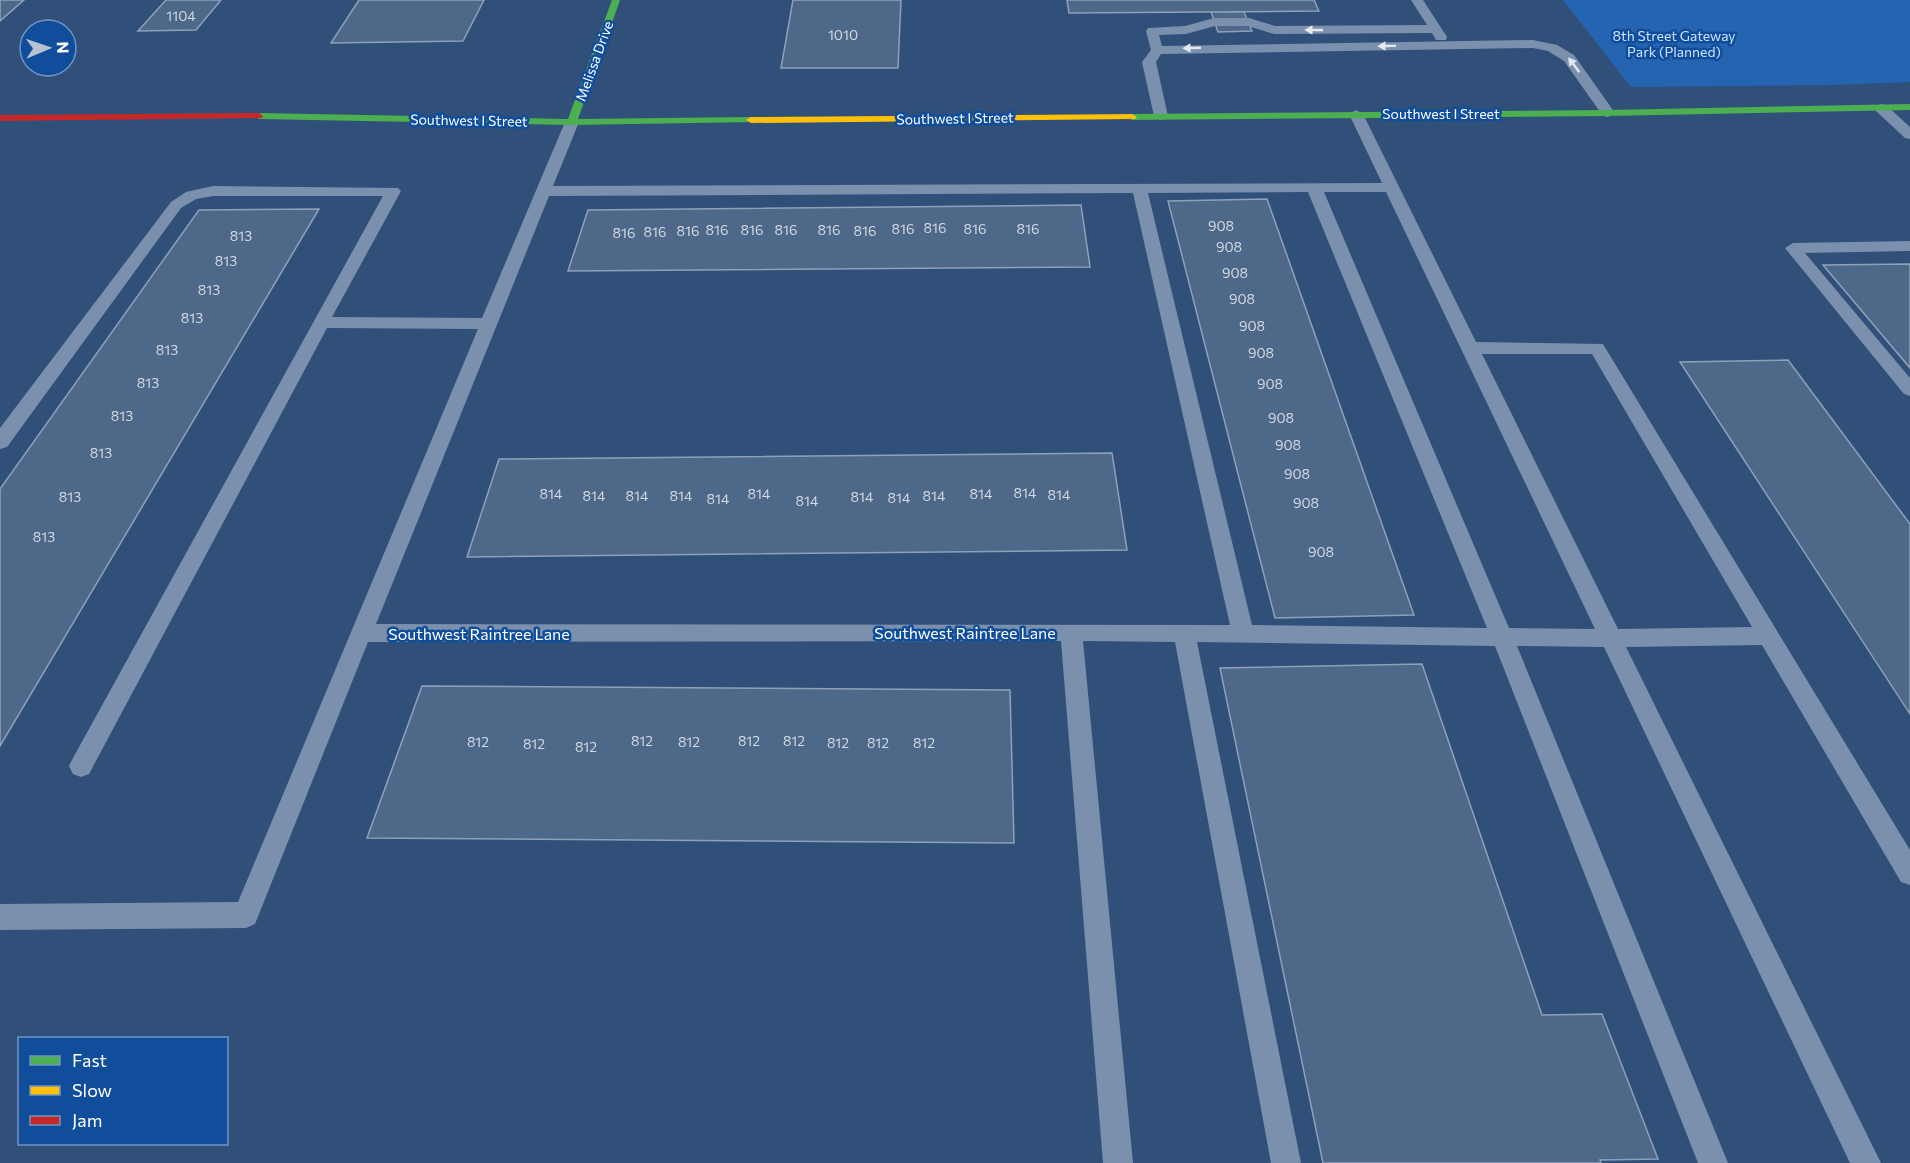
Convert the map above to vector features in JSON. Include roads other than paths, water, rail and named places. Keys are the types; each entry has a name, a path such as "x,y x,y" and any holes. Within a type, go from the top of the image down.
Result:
{"main road":[{"name":"Melissa Drive","path":"572,122 615,0"},
{"name":"Southwest I Street","path":"0,118 312,116 572,122 1910,107"}],"lane":[{"path":"1418,0 1446,45"},
{"path":"1161,116 1149,62 1157,50 1152,31 1186,30 1214,22 1250,22 1274,30 1436,29"},
{"path":"1157,50 1533,44 1552,48 1569,58 1608,112"},
{"path":"1881,108 1910,135"},
{"path":"1356,114 1866,1163"},
{"name":"Southwest Raintree Lane","path":"0,917 246,915 572,122"},
{"path":"1314,187 1502,637 1713,1163"},
{"path":"544,191 1392,187"},
{"path":"1139,188 1243,634"},
{"path":"0,442 176,205 191,195 213,191 393,191 81,766"},
{"path":"1910,246 1793,248 1910,390"},
{"path":"321,322 488,324"},
{"path":"1470,348 1597,348 1910,873"},
{"name":"Southwest Raintree Lane","path":"362,633 1071,632 1118,1163"},
{"path":"1071,632 1610,638 1769,636"},
{"path":"1184,633 1286,1163"}],"park label":[{"name":"8th Street Gateway Park (Planned)","path":"1674,44"}]}
